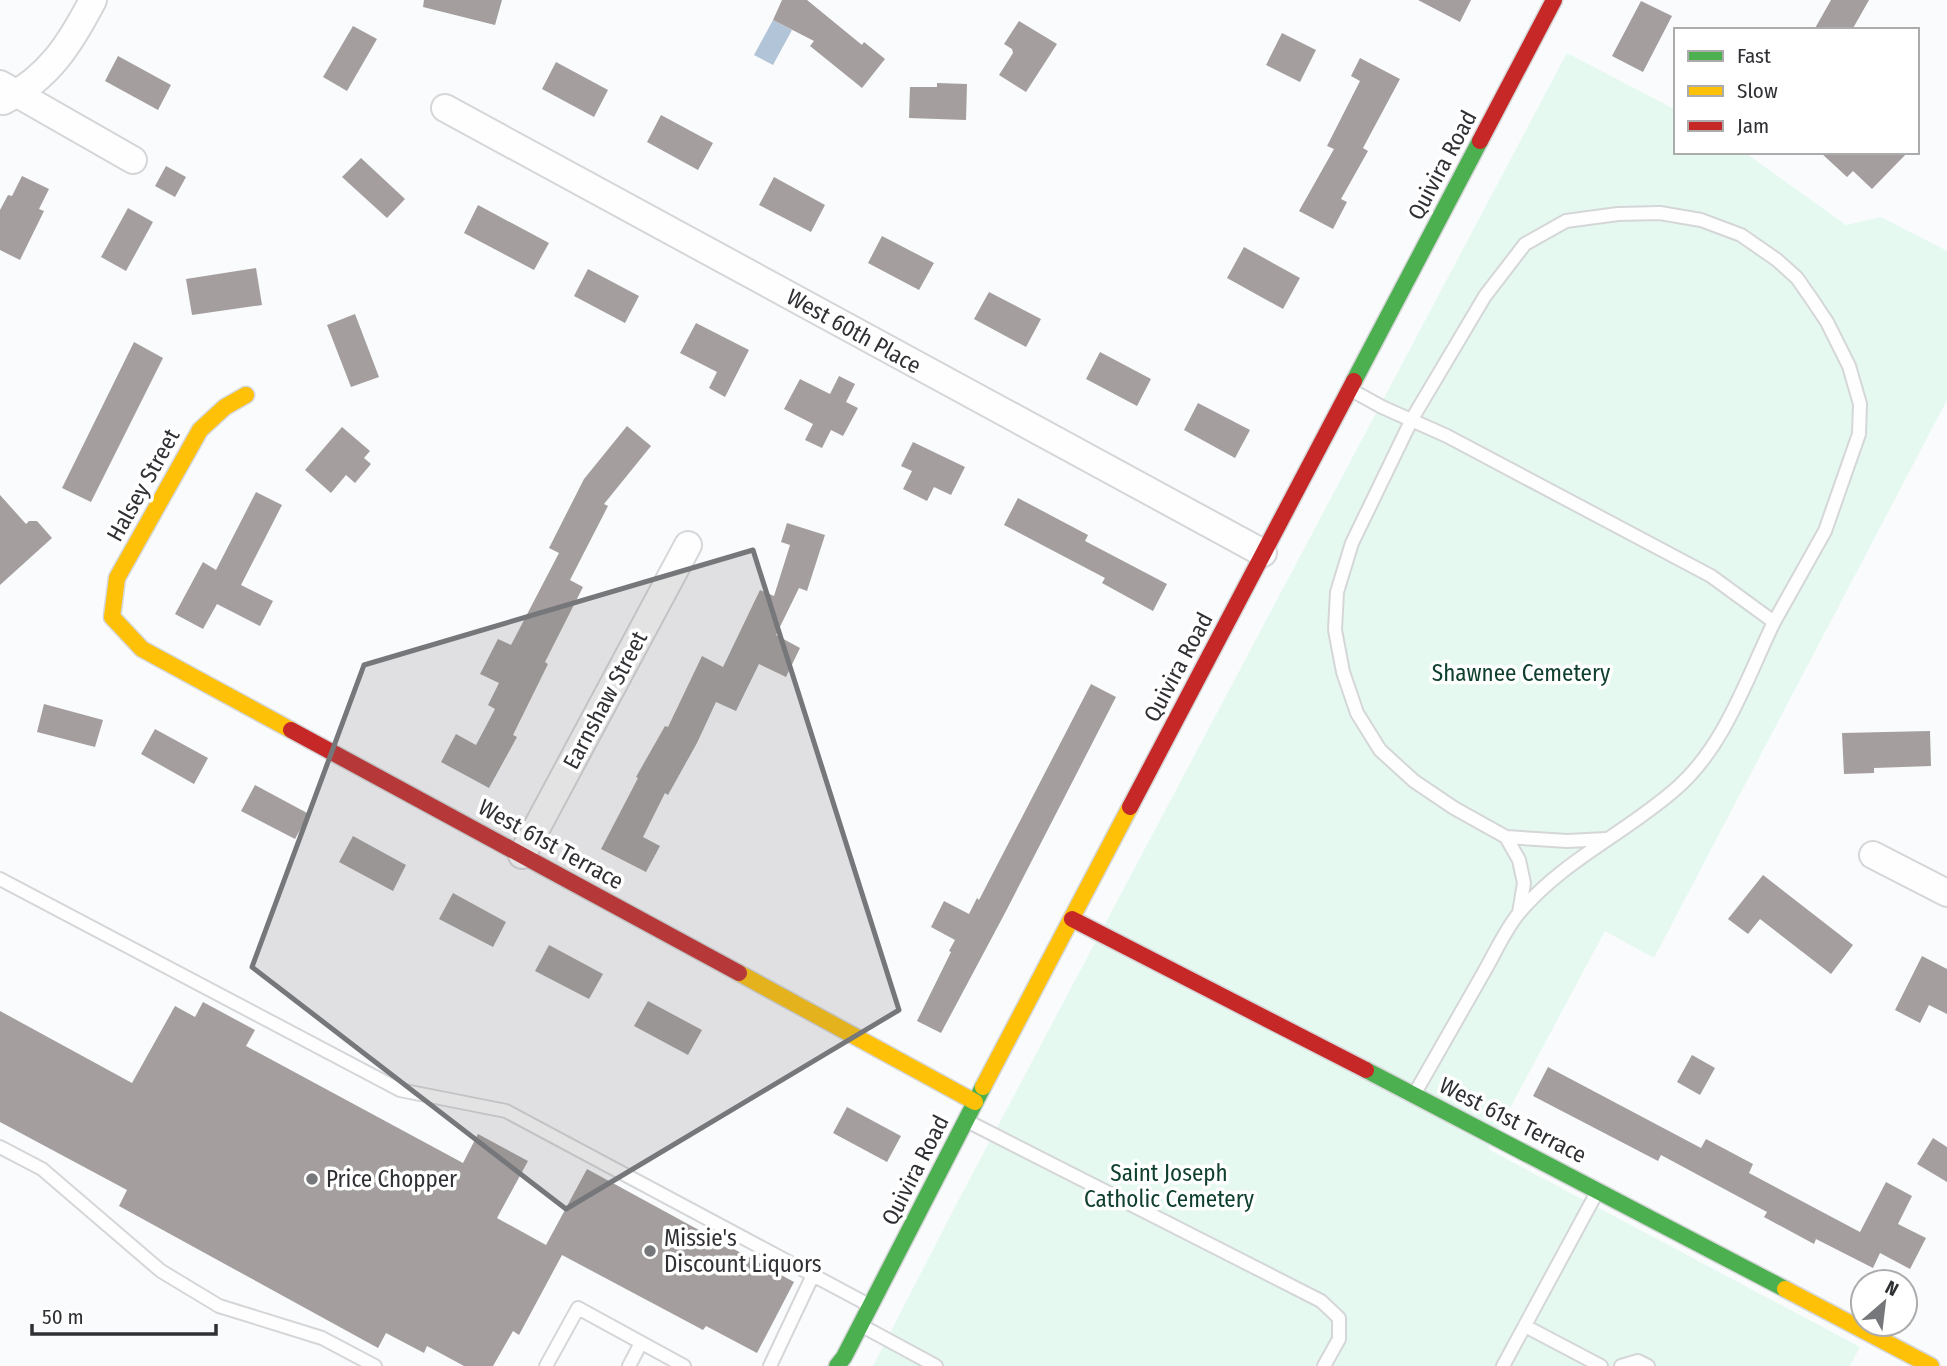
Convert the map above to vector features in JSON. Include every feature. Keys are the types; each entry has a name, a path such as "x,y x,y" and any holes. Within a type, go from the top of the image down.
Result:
{"street":[{"path":"93,0 57,61 6,94 133,160"},
{"name":"Quivira Road","path":"841,1363 975,1102 1555,0"},
{"name":"West 60th Place","path":"445,108 1264,553"},
{"name":"Halsey Street","path":"112,617 117,578 200,430 225,407 246,395"},
{"name":"Earnshaw Street","path":"523,855 688,545"},
{"name":"West 61st Terrace","path":"112,617 142,649 975,1102"},
{"path":"1874,855 1947,893"},
{"name":"West 61st Terrace","path":"1072,919 1598,1190 1931,1366"}],"lane":[{"path":"1414,1095 1518,913 1558,876 1606,839 1643,816 1680,785 1703,759 1724,726 1774,622 1825,531 1859,434 1860,404 1849,366 1827,322 1797,278 1741,235 1701,220 1660,213 1618,214 1566,221 1525,244 1485,296 1412,419 1352,543 1338,592 1335,630 1343,672 1357,713 1380,750 1415,781 1506,837 1567,841 1606,839"},
{"path":"1350,389 1712,576 1774,622"},
{"path":"1506,837 1520,860 1524,883 1518,913"},
{"path":"0,879 400,1090 506,1111 870,1306"},
{"path":"966,1120 1321,1301 1339,1318 1339,1339 1324,1366"},
{"path":"0,1147 42,1169 160,1271 219,1306 322,1338 375,1366"},
{"path":"1503,1366 1598,1190"},
{"path":"770,1366 813,1275"},
{"path":"546,1366 578,1308 684,1366"},
{"path":"861,1325 936,1366"},
{"path":"1525,1326 1601,1366"},
{"path":"629,1366 641,1343"},
{"path":"1621,1366 1639,1361 1647,1366"}],"highlighted area":[{"path":"753,550 899,1010 566,1209 252,967 364,665"}],"green space":[{"name":"Shawnee Cemetery","path":"1567,53 1674,109 1674,154 1747,154 1846,225 1881,217 1947,251 1947,400 1654,958 1605,931 1488,1149 1860,1347 1850,1366 873,1366"}],"water":[{"path":"773,20 792,30 773,65 754,55"}],"building":[{"path":"424,0 502,0 495,25 423,7"},
{"path":"782,0 807,0 862,45 864,42 885,59 862,88 810,46 814,41 773,20"},
{"path":"1418,0 1471,0 1460,22"},
{"path":"1831,0 1869,0 1853,28 1815,28"},
{"path":"1641,1 1672,16 1643,72 1612,56"},
{"path":"1019,21 1057,44 1026,92 999,75 1013,53 1012,49 1004,44"},
{"path":"353,26 377,39 347,91 323,77"},
{"path":"1282,33 1316,50 1300,82 1266,65"},
{"path":"118,56 171,85 158,110 105,81"},
{"path":"1360,58 1400,79 1363,148 1368,151 1341,199 1347,202 1333,229 1299,211 1334,149 1327,146 1360,81 1351,76"},
{"path":"556,62 608,90 594,117 542,89"},
{"path":"937,83 967,84 966,120 909,118 910,87 937,87"},
{"path":"661,115 713,143 698,170 647,142"},
{"path":"1822,154 1906,154 1872,189 1853,171 1847,177"},
{"path":"361,158 405,199 387,218 342,177"},
{"path":"166,166 186,177 175,197 155,186"},
{"path":"22,176 49,189 39,209 44,211 20,260 0,250 0,210 8,195 12,196"},
{"path":"774,177 825,205 811,232 759,205"},
{"path":"478,205 549,243 534,270 464,233"},
{"path":"128,208 153,222 126,271 101,257"},
{"path":"882,236 934,263 919,290 868,263"},
{"path":"1244,247 1300,278 1283,309 1227,278"},
{"path":"256,268 262,305 192,315 186,279"},
{"path":"588,269 639,296 625,323 574,296"},
{"path":"989,292 1041,319 1026,347 974,319"},
{"path":"355,314 379,377 351,387 327,325"},
{"path":"696,323 749,350 725,397 709,388 717,372 680,353"},
{"path":"134,342 163,358 91,502 62,488"},
{"path":"1100,352 1151,379 1137,406 1086,379"},
{"path":"839,376 855,384 846,402 858,408 843,436 831,430 822,448 805,440 813,424 784,409 800,379 830,394"},
{"path":"1198,403 1250,430 1235,458 1184,430"},
{"path":"627,426 651,446 604,504 608,506 570,580 583,587 545,662 548,664 513,735 517,737 489,788 441,762 456,734 476,745 495,709 488,705 499,683 480,674 498,639 511,645 559,553 549,548 584,479"},
{"path":"342,427 370,451 364,458 371,464 355,483 346,475 331,493 305,470"},
{"path":"913,442 965,467 951,495 934,487 927,501 903,489 912,471 901,466"},
{"path":"256,492 282,505 241,585 273,601 260,626 217,604 203,629 175,614 203,562 216,570"},
{"path":"0,495 26,524 29,521 37,521 52,538 0,585"},
{"path":"1018,498 1088,535 1085,541 1167,584 1153,611 1102,583 1105,578 1004,525"},
{"path":"787,523 825,535 807,591 799,588 776,635 800,648 786,677 759,664 736,711 716,702 697,743 668,795 665,793 643,837 660,846 646,872 601,849 638,778 636,777 665,726 668,727 702,656 723,667 760,590 774,596 790,545 781,542"},
{"path":"1091,684 1116,697 941,1033 917,1021 955,940 931,927 944,901 969,914 977,898 979,900"},
{"path":"44,704 103,720 95,747 37,732"},
{"path":"155,729 208,758 194,784 141,754"},
{"path":"1930,731 1931,766 1874,768 1874,773 1844,774 1842,733"},
{"path":"255,785 309,814 295,839 241,811"},
{"path":"353,836 406,865 393,891 339,862"},
{"path":"1763,875 1853,945 1831,974 1760,919 1748,934 1728,919"},
{"path":"453,893 506,922 493,947 439,919"},
{"path":"549,945 603,974 589,999 535,971"},
{"path":"1922,956 1947,969 1947,1014 1929,1005 1920,1023 1895,1010"},
{"path":"648,1001 702,1030 688,1055 634,1026"},
{"name":"Price Chopper","path":"203,1002 255,1030 246,1046 463,1163 478,1134 528,1161 497,1218 546,1245 587,1169 794,1282 757,1353 706,1326 703,1330 562,1255 519,1335 513,1331 493,1366 464,1366 427,1346 424,1353 386,1333 378,1348 119,1206 127,1190 0,1122 0,1011 132,1083 175,1006 195,1017"},
{"path":"1692,1055 1715,1068 1700,1095 1677,1082"},
{"path":"1548,1067 1701,1148 1706,1139 1753,1164 1749,1173 1860,1232 1886,1182 1912,1196 1898,1224 1926,1238 1911,1268 1880,1253 1873,1268 1816,1239 1814,1244 1764,1217 1767,1212 1661,1155 1658,1161 1533,1096"},
{"path":"847,1107 901,1136 887,1162 833,1133"},
{"path":"1933,1138 1947,1147 1947,1182 1917,1164"}],"traffic: fast":[{"path":"1354,381 1480,141"},
{"path":"1366,1070 1785,1289"},
{"path":"837,1366 983,1087"}],"traffic: slow":[{"path":"246,395 225,407 200,430 117,578 112,617 142,649 291,730"},
{"path":"983,1087 1130,807"},
{"path":"739,973 975,1102"},
{"path":"1785,1289 1931,1366"}],"traffic: jam":[{"path":"1480,141 1554,0"},
{"path":"1130,807 1354,381"},
{"path":"291,730 739,973"},
{"path":"1072,919 1366,1070"}],"place":[{"name":"Price Chopper","path":"312,1179"},
{"name":"Missie's Discount Liquors","path":"650,1251"}],"park label":[{"name":"Saint Joseph Catholic Cemetery","path":"1169,1186"}]}
